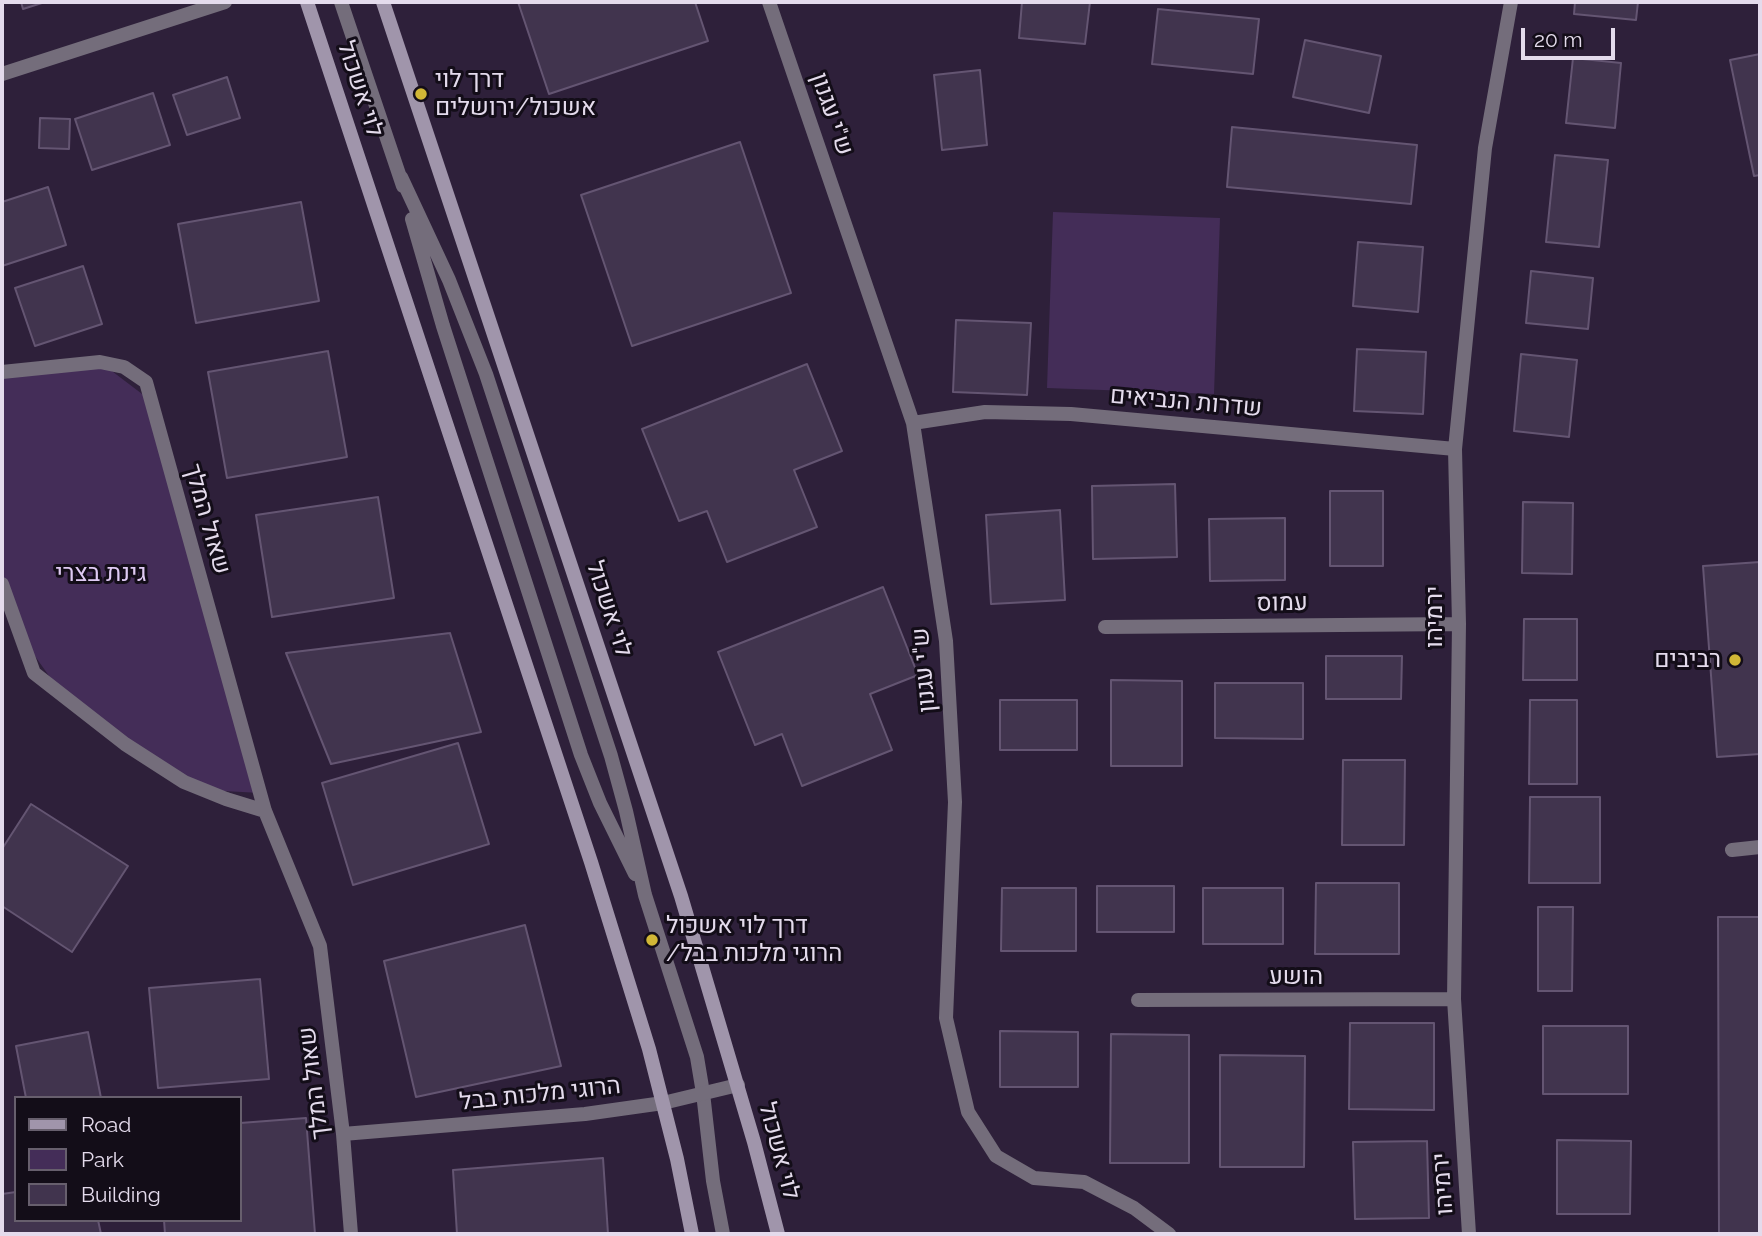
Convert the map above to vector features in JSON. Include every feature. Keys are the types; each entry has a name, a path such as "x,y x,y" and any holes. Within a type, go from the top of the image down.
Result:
{"main road":[{"name":"לוי אשכול","path":"307,2 591,862 649,1049 692,1234"},
{"name":"לוי אשכול","path":"383,2 681,896 738,1084 778,1234"}],"street":[{"path":"139,30 190,2"},
{"path":"2,74 225,2"},
{"path":"341,2 401,177 443,326 581,755 600,803 645,895"},
{"name":"ש\"י עגנון","path":"769,2 913,423 946,641 955,802 946,1018 968,1112 996,1156 1034,1178 1084,1182 1134,1208 1169,1234"},
{"name":"ירמיהו","path":"1469,1234 1454,999 1459,624 1455,449 1485,148 1511,2"},
{"path":"401,177 449,280 486,374 611,756 645,895 694,1047 704,1093 713,1181 723,1234"},
{"name":"שאול המלך","path":"2,373 100,362 124,367 146,382 265,811 320,946 343,1134 351,1234"},
{"name":"שדרות הנביאים","path":"913,423 985,412 1071,414 1455,449"},
{"path":"2,584 34,673 125,744 184,782 265,811"},
{"name":"עמוס","path":"1105,627 1459,624"},
{"path":"1732,850 1760,847"},
{"name":"הושע","path":"1138,1000 1454,999"},
{"name":"הרוגי מלכות בבל","path":"343,1134 585,1114 663,1103 738,1084"}],"green space":[{"path":"1053,212 1220,218 1214,394 1047,388"},
{"name":"גינת בצרי","path":"100,362 150,400 261,793 204,790 64,697 20,635 2,576 2,373"}],"building":[{"path":"21,2 45,2 23,9"},
{"path":"518,2 695,2 708,41 549,94"},
{"path":"1022,2 1090,2 1085,44 1019,38"},
{"path":"1575,2 1638,2 1636,20 1574,14"},
{"path":"1158,9 1259,19 1253,74 1152,64"},
{"path":"1305,40 1381,56 1369,113 1293,97"},
{"path":"1760,54 1760,175 1754,176 1730,60"},
{"path":"1573,58 1621,63 1615,128 1566,123"},
{"path":"980,70 987,145 942,150 934,75"},
{"path":"227,77 240,118 187,135 173,95"},
{"path":"153,93 170,145 92,170 75,119"},
{"path":"40,118 70,119 69,149 39,148"},
{"path":"1232,127 1417,145 1411,204 1227,187"},
{"path":"740,142 791,293 632,346 581,195"},
{"path":"1555,155 1608,160 1599,247 1546,242"},
{"path":"48,187 66,245 2,266 2,202"},
{"path":"301,202 319,301 196,323 178,224"},
{"path":"1358,242 1423,247 1418,312 1353,306"},
{"path":"83,266 102,324 35,346 15,288"},
{"path":"1531,271 1593,278 1588,329 1526,323"},
{"path":"956,320 1031,323 1027,395 953,392"},
{"path":"1357,349 1426,352 1423,414 1354,411"},
{"path":"328,351 347,457 227,478 208,372"},
{"path":"1521,354 1577,360 1569,437 1514,431"},
{"path":"807,364 842,451 794,470 817,527 727,562 707,511 679,521 642,429"},
{"path":"1175,484 1177,557 1093,559 1092,486"},
{"path":"1330,491 1383,491 1383,566 1330,566"},
{"path":"378,497 394,598 272,617 256,515"},
{"path":"1523,502 1573,503 1572,574 1522,573"},
{"path":"1060,510 1065,600 991,604 986,515"},
{"path":"1285,518 1285,580 1210,581 1209,519"},
{"name":"רביבים","path":"1760,562 1760,754 1717,757 1703,566"},
{"path":"883,587 918,675 870,694 892,750 802,786 782,734 755,745 718,652"},
{"path":"1524,619 1577,619 1577,680 1523,680"},
{"path":"450,633 481,732 331,764 286,653"},
{"path":"1326,656 1402,656 1401,699 1326,699"},
{"path":"1111,680 1182,681 1182,766 1111,766"},
{"path":"1215,683 1303,683 1303,739 1215,738"},
{"path":"1000,700 1077,700 1077,750 1000,750"},
{"path":"1530,700 1577,700 1577,784 1529,784"},
{"path":"458,743 489,844 353,885 322,783"},
{"path":"1343,760 1405,760 1404,845 1342,845"},
{"path":"1530,797 1600,797 1600,883 1529,883"},
{"path":"31,804 128,866 72,952 2,906 2,849"},
{"path":"1316,883 1399,883 1399,954 1315,954"},
{"path":"1097,886 1174,886 1174,932 1097,932"},
{"path":"1002,888 1076,888 1076,951 1001,951"},
{"path":"1203,888 1283,888 1283,944 1203,944"},
{"path":"1538,907 1573,907 1572,991 1538,991"},
{"path":"1718,917 1760,917 1760,1234 1719,1234"},
{"path":"525,925 561,1066 416,1097 384,961"},
{"path":"260,979 269,1079 158,1088 149,988"},
{"path":"1350,1023 1434,1023 1434,1110 1349,1109"},
{"path":"1543,1026 1628,1026 1628,1094 1543,1094"},
{"path":"1000,1031 1078,1032 1078,1087 1000,1087"},
{"path":"88,1032 101,1096 26,1096 16,1046"},
{"path":"1111,1034 1189,1035 1189,1163 1110,1163"},
{"path":"1220,1055 1305,1056 1304,1167 1220,1167"},
{"path":"306,1118 315,1234 165,1234 164,1222 242,1222 242,1123"},
{"path":"1557,1140 1631,1141 1630,1214 1557,1214"},
{"path":"1427,1141 1429,1218 1355,1219 1353,1142"},
{"path":"603,1158 608,1234 457,1234 453,1170"},
{"path":"14,1192 14,1222 98,1222 101,1234 2,1234 2,1194"}],"place":[{"name":"דרך לוי אשכול/ירושלים","path":"421,94"},
{"name":"רביבים","path":"1735,660"},
{"name":"דרך לוי אשכול /הרוגי מלכות בבל","path":"652,940"}]}
